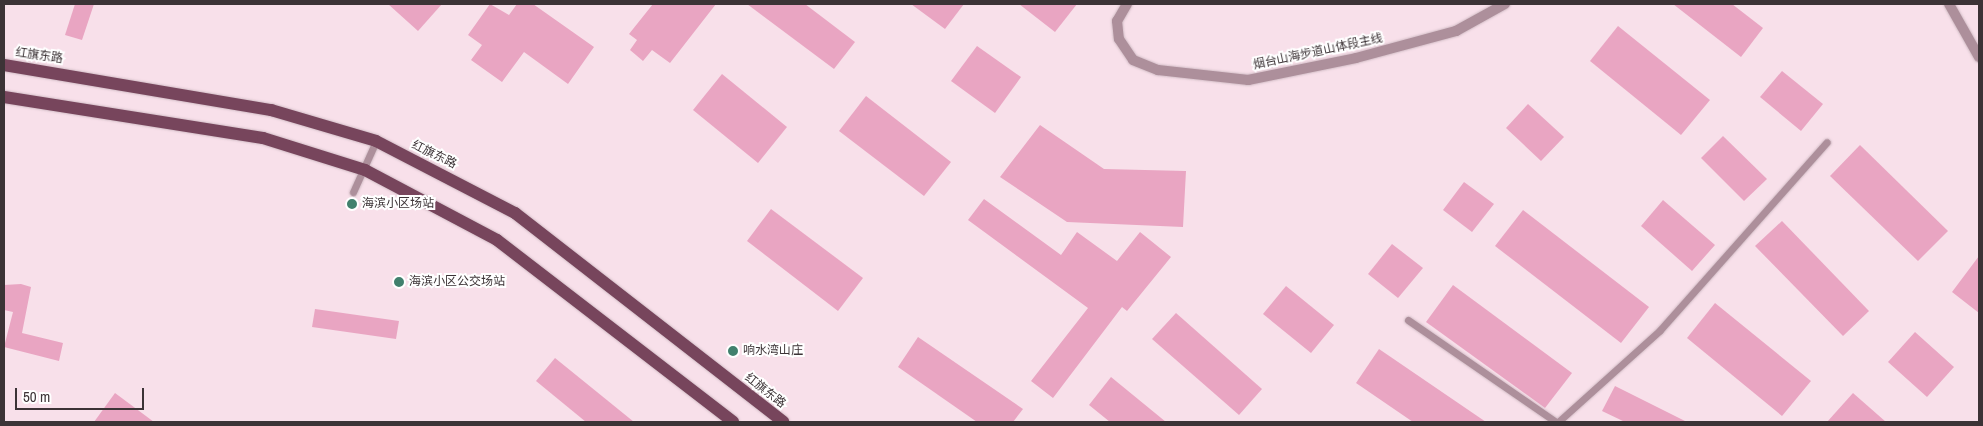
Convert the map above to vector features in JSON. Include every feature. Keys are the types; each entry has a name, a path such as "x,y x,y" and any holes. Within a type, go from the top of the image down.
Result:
{"main road":[{"name":"红旗东路","path":"4,64 272,110 376,141 515,213 783,422"},
{"path":"4,97 263,138 364,170 497,240 733,422"}],"street":[{"name":"烟台山海步道山体段主线","path":"1127,4 1117,21 1119,38 1133,60 1158,70 1248,80 1356,58 1456,31 1505,4"},
{"path":"1949,4 1979,57"}],"lane":[{"path":"354,192 376,141"},
{"path":"1408,320 1557,422 1660,330 1827,142"}],"building":[{"path":"75,4 94,4 82,40 65,35"},
{"path":"388,4 442,4 418,31"},
{"path":"490,4 509,15 517,4 533,4 594,47 568,84 524,52 502,82 471,60 482,45 468,35"},
{"path":"653,4 716,4 670,63 652,50 643,61 630,50 637,40 629,34"},
{"path":"747,4 805,4 855,42 834,69"},
{"path":"911,4 964,4 945,29"},
{"path":"1019,4 1077,4 1055,32"},
{"path":"1673,4 1732,4 1763,28 1741,57"},
{"path":"1618,26 1710,100 1681,135 1590,61"},
{"path":"977,46 1021,77 995,113 951,81"},
{"path":"1782,71 1823,104 1801,131 1760,97"},
{"path":"722,74 787,127 758,163 693,110"},
{"path":"866,96 951,162 924,196 839,131"},
{"path":"1528,104 1564,137 1541,161 1506,128"},
{"path":"1040,125 1104,169 1186,171 1183,227 1067,222 1000,177"},
{"path":"1723,136 1767,179 1744,201 1701,158"},
{"path":"1860,145 1948,231 1918,261 1830,176"},
{"path":"1464,182 1494,204 1472,232 1443,210"},
{"path":"984,199 1061,255 1077,232 1117,261 1140,232 1171,257 1127,311 1122,307 1053,398 1031,381 1088,308 968,220"},
{"path":"1663,200 1715,245 1692,271 1641,226"},
{"path":"771,209 863,278 838,311 747,241"},
{"path":"1523,210 1649,307 1621,343 1495,246"},
{"path":"1782,221 1869,311 1843,336 1755,246"},
{"path":"1392,244 1423,268 1398,298 1368,274"},
{"path":"1979,256 1979,313 1952,292"},
{"path":"21,284 31,287 22,333 63,343 59,361 4,347 13,312 4,310 4,285"},
{"path":"1453,285 1572,373 1545,408 1426,322"},
{"path":"1286,286 1334,325 1311,353 1263,314"},
{"path":"1715,303 1811,381 1782,416 1687,338"},
{"path":"315,309 399,321 396,339 312,327"},
{"path":"1176,313 1262,389 1239,415 1152,339"},
{"path":"1915,332 1954,367 1927,397 1888,362"},
{"path":"918,337 1023,409 1013,422 977,422 898,367"},
{"path":"1379,349 1486,422 1413,422 1356,383"},
{"path":"555,358 634,422 586,422 536,381"},
{"path":"1111,377 1166,422 1110,422 1089,405"},
{"path":"1615,386 1687,422 1625,422 1602,411"},
{"path":"115,393 154,422 94,422"},
{"path":"1853,393 1886,422 1827,422"}],"place":[{"name":"海滨小区场站","path":"352,204"},
{"name":"海滨小区公交场站","path":"399,282"},
{"name":"响水湾山庄","path":"733,351"}]}
